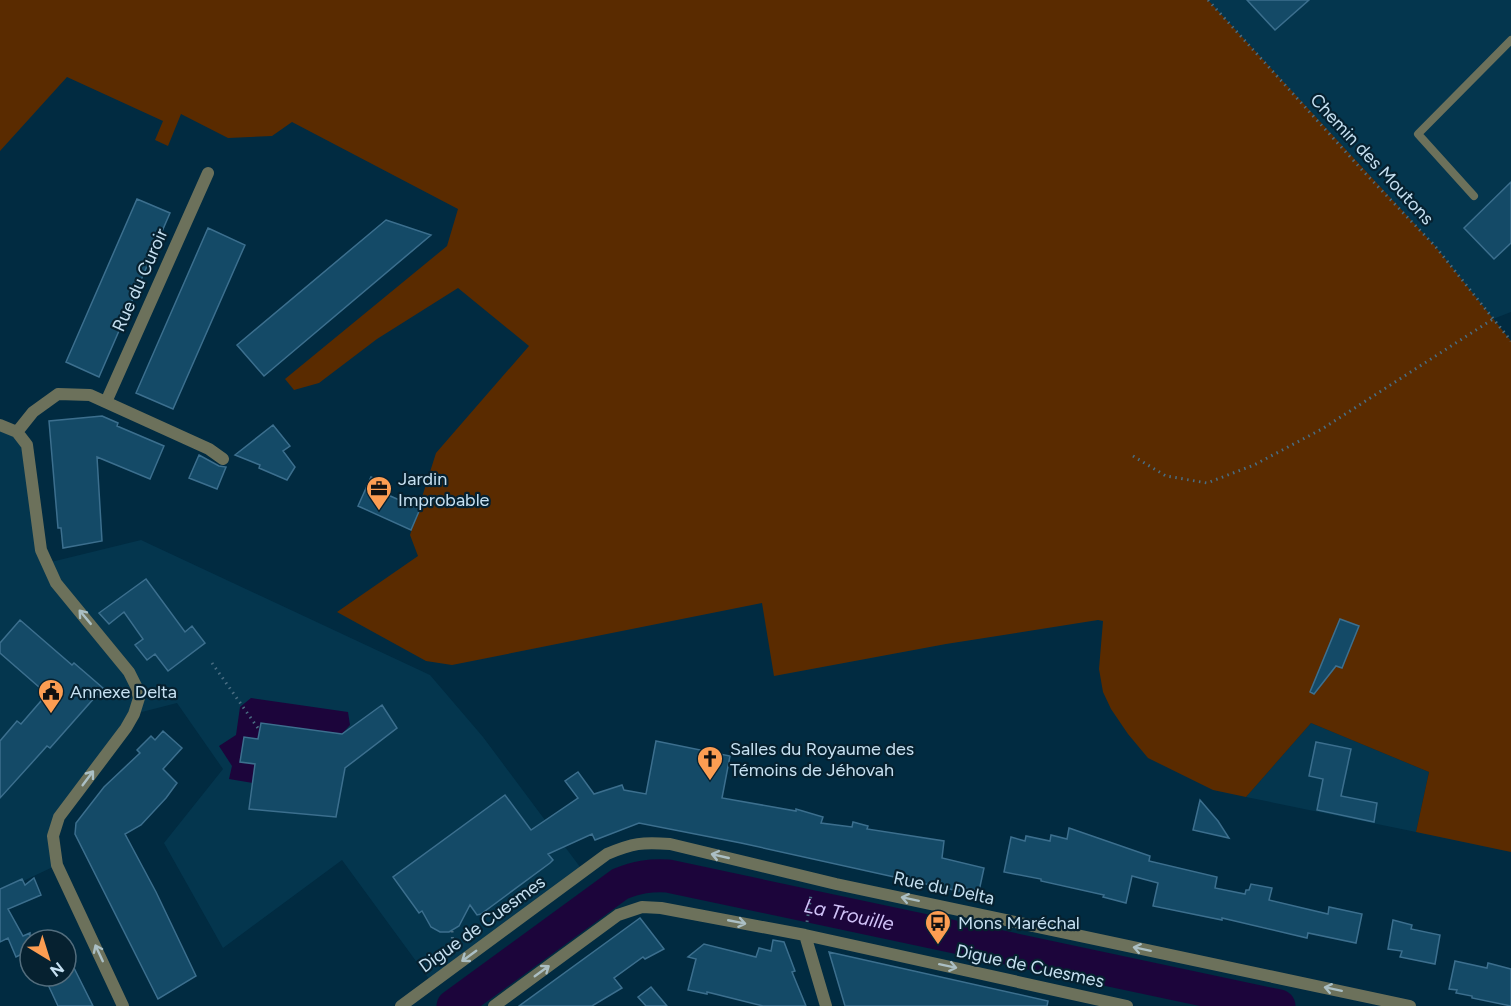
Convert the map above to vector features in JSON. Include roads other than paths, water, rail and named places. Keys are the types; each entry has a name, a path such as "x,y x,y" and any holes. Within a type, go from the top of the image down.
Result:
{"street":[{"name":"Rue du Curoir","path":"106,402 208,173"},
{"path":"18,432 33,412 58,394 90,395 209,449 223,459"},
{"path":"0,425 18,432 27,445 41,550 56,583 129,672 139,698 126,728 59,817 53,836 57,865 123,1006"},
{"name":"Rue du Delta","path":"583,871 625,846 644,842 670,844 846,886 1410,1006"},
{"name":"Digue de Cuesmes","path":"401,1006 583,871"},
{"name":"Digue de Cuesmes","path":"494,1006 618,915 642,907 806,929 1127,1006"},
{"path":"806,929 826,1006"}],"lane":[{"path":"1474,196 1418,134 1511,40"}],"waterway":[{"name":"La Trouille","path":"453,1006 620,884 649,876 668,876 1279,1006"}],"place":[{"name":"Jardin Improbable","path":"379,512"},
{"name":"Annexe Delta","path":"51,715"},
{"name":"Salles du Royaume des Témoins de Jéhovah","path":"710,782"},
{"name":"Mons Maréchal","path":"938,946"}]}
